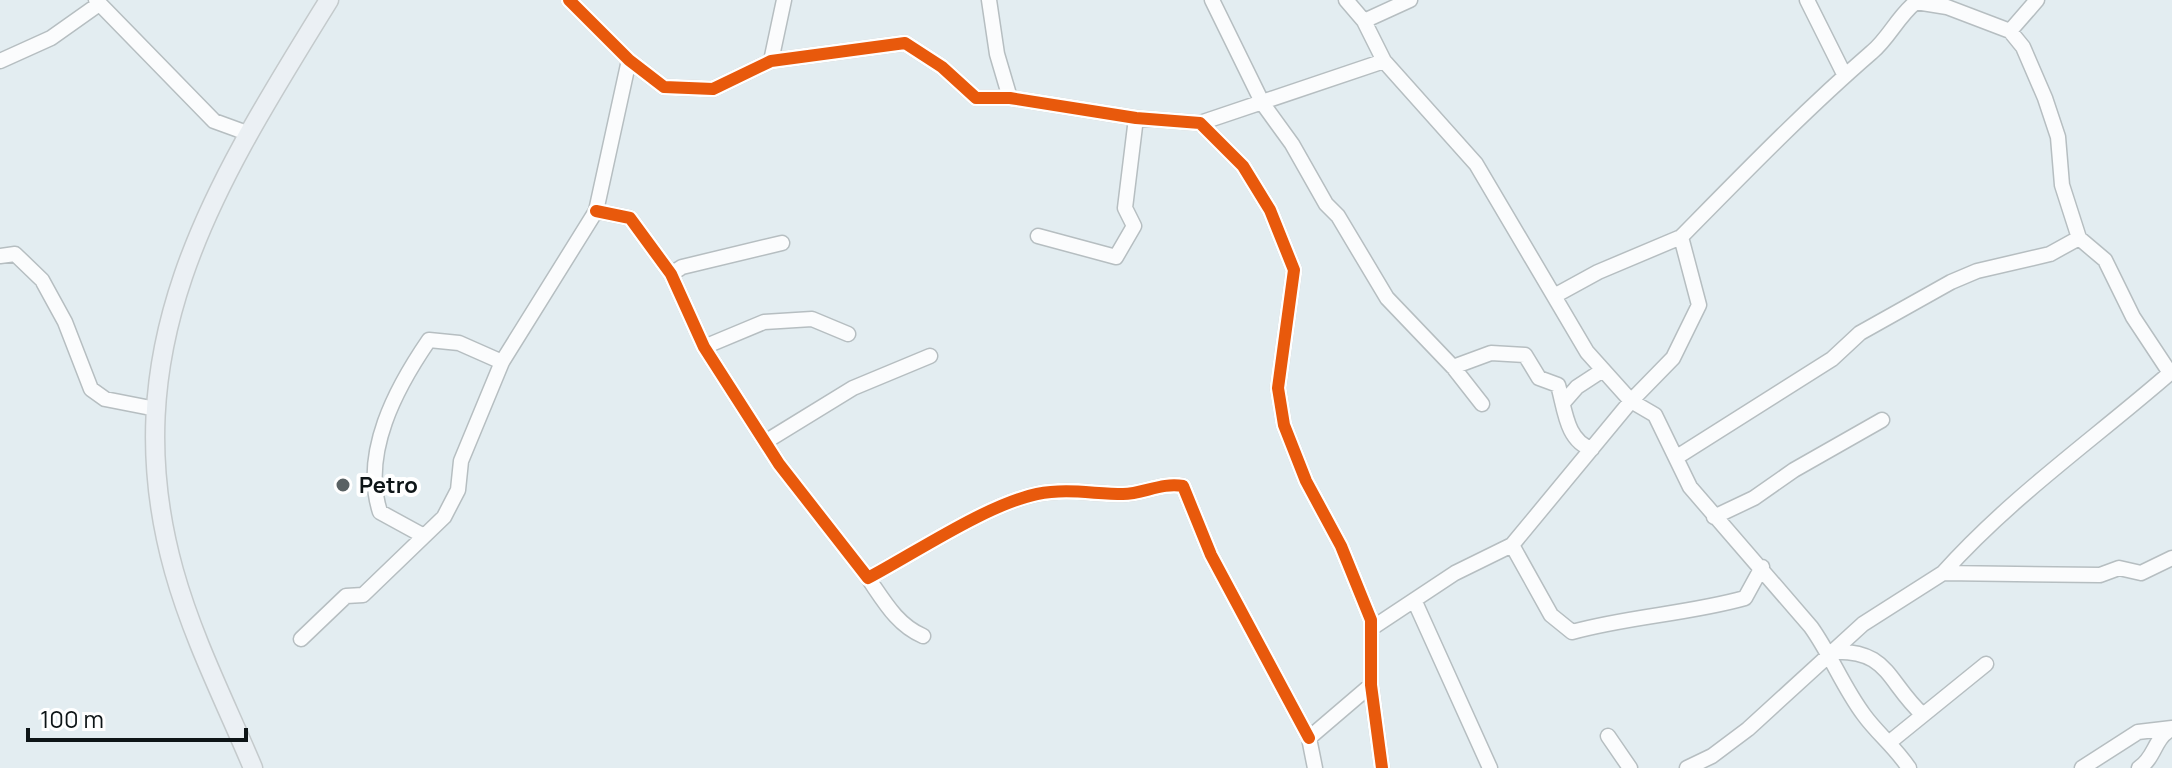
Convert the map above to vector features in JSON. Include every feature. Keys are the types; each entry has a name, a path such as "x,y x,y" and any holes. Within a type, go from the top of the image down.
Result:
{"main road":[{"path":"253,768 174,571 161,511 155,448 156,409 163,347 178,282 247,133 329,0"}],"street":[{"path":"569,0 629,60 664,87 713,89 771,61 905,43 942,67 976,98 1010,98 1136,118 1200,123 1384,61"},
{"path":"771,61 784,0"},
{"path":"989,0 997,54 1010,98"},
{"path":"1212,0 1263,104 1292,144 1326,204 1338,216 1387,298 1453,367 1482,404"},
{"path":"1346,0 1364,21 1384,61 1476,164 1587,352 1631,401 1655,415 1690,487 1762,567 1781,596 1829,652 1865,716 1891,741 1909,768"},
{"path":"1364,21 1410,0"},
{"path":"1807,0 1844,74"},
{"path":"2010,31 2037,0"},
{"path":"1556,295 1598,272 1681,237 1844,74 1875,50 1902,13 1916,1 1947,7 2010,31 2023,47 2058,137 2062,185 2079,238 2105,260 2133,317 2171,372 2135,406 2039,479 1995,517 1943,573 1863,624 1748,729 1712,756 1687,768"},
{"path":"0,61 51,38 98,2 214,121 247,133"},
{"path":"301,639 346,596 363,595 444,517 458,490 461,461 502,362 596,211 629,60"},
{"path":"1038,236 1116,257 1134,226 1125,208 1136,118"},
{"path":"1200,123 1243,166 1270,210 1294,270 1278,388 1284,425 1306,481 1341,546 1372,628 1371,685 1382,768"},
{"path":"596,211 630,218 671,274 704,347 765,442 896,617 908,630 923,636"},
{"path":"1372,628 1455,573 1512,545 1631,401 1673,358 1699,305 1681,237"},
{"path":"1677,457 1832,359 1860,333 1951,282 1977,271 2050,254 2079,238"},
{"path":"671,274 682,267 782,243"},
{"path":"0,256 15,254 42,280 65,322 91,389 105,399 156,409"},
{"path":"704,347 764,322 812,319 848,334"},
{"path":"422,535 380,512 372,488 373,464 401,381 429,340 459,343 502,362"},
{"path":"1453,367 1491,353 1525,355 1539,378 1558,385 1571,433 1583,446 1592,449"},
{"path":"765,442 853,388 930,356"},
{"path":"1563,403 1577,387 1603,370"},
{"path":"1714,517 1754,498 1794,470 1882,420"},
{"path":"868,578 984,514 1035,494 1062,490 1122,494 1173,484 1183,486 1211,555 1309,738 1315,768"},
{"path":"1512,545 1551,615 1572,632 1640,616 1694,612 1745,598 1762,567"},
{"path":"1943,573 2100,575 2119,568 2141,573 2172,558"},
{"path":"1415,602 1490,768"},
{"path":"1829,652 1856,650 1883,665 1923,715"},
{"path":"1891,741 1986,664"},
{"path":"1309,738 1371,685"},
{"path":"2082,768 2138,732 2171,729"},
{"path":"2139,768 2150,761 2160,736 2171,729"},
{"path":"1608,736 1630,768"}],"cycle path":[{"path":"569,0 629,60 664,87 713,89 771,61 905,43 942,67 976,98 1010,98 1136,118 1200,123 1243,166 1270,210 1294,270 1278,388 1284,425 1306,481 1341,546 1371,620 1371,685 1382,768"},
{"path":"596,211 630,218 671,274 704,347 779,464 868,578 974,518 1018,499 1048,492 1123,494 1183,486 1211,555 1309,738"}],"place":[{"name":"Petro","path":"343,485"}]}
